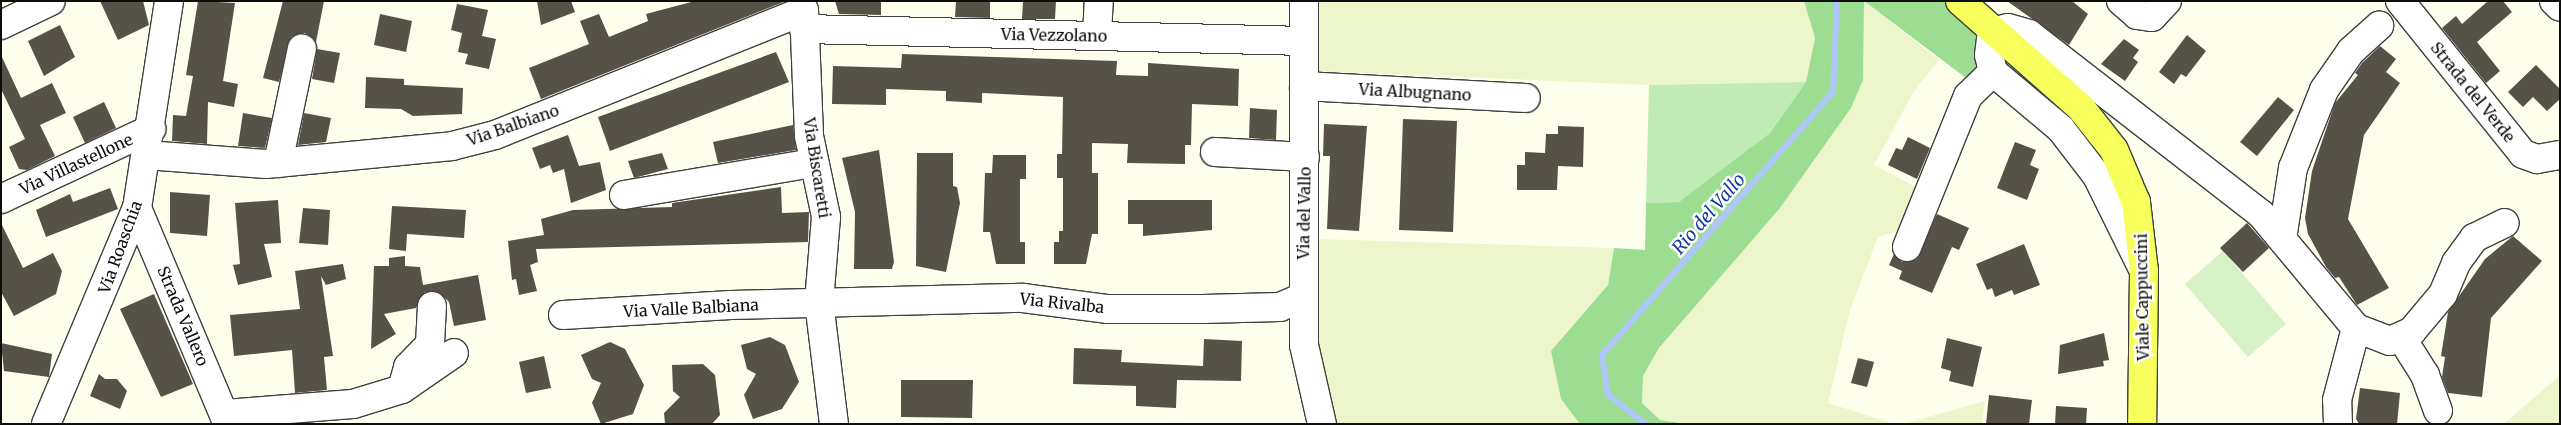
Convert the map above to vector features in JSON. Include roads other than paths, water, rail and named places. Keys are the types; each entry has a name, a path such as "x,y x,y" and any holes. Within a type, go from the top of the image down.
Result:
{"main road":[{"name":"Viale Cappuccini","path":"1960,1 1992,32 2081,108 2114,150 2136,202 2144,271 2142,424"}],"street":[{"path":"1,25 51,1"},
{"name":"Via Roaschia","path":"46,424 137,208 151,129 169,1"},
{"path":"1097,35 1099,1"},
{"name":"Via del Vallo","path":"1304,1 1304,345 1322,424"},
{"path":"2121,1 2137,15 2152,17 2167,1"},
{"name":"Strada del Verde","path":"2400,1 2524,154 2537,159 2560,155"},
{"path":"2554,1 2560,7"},
{"name":"Via Vezzolano","path":"804,14 1097,35 1304,41"},
{"name":"Via Biscaretti","path":"804,14 809,136 826,217 819,302 834,424"},
{"name":"Via Balbiano","path":"146,155 278,163 452,146 495,135 804,14"},
{"path":"2282,239 2293,168 2324,90 2351,51 2379,26"},
{"path":"2144,271 2097,176 2044,114 1993,72 1989,55 1992,32 2008,28 2029,34 2261,214 2356,328 2390,341 2401,337 2443,294 2456,263 2474,238 2505,223"},
{"path":"278,163 302,48"},
{"path":"1908,247 1968,96 1993,72"},
{"name":"Via Albugnano","path":"1304,86 1526,98"},
{"path":"2044,114 2058,87"},
{"name":"Via Villastellone","path":"1,199 151,129"},
{"path":"1215,152 1305,157"},
{"path":"624,196 814,163"},
{"name":"Strada Vallero","path":"137,208 226,419"},
{"name":"Via Rivalba","path":"819,302 1023,298 1108,308 1188,310 1280,307 1303,297"},
{"name":"Via Valle Balbiana","path":"563,315 819,302"},
{"path":"402,389 408,367 430,344 432,306"},
{"path":"2338,424 2337,400 2356,328"},
{"path":"2401,337 2425,375 2438,410"},
{"path":"226,419 353,404 402,389 454,353"}],"waterway":[{"name":"Rio del Vallo","path":"1645,424 1608,395 1602,355 1833,92 1837,1"}]}
